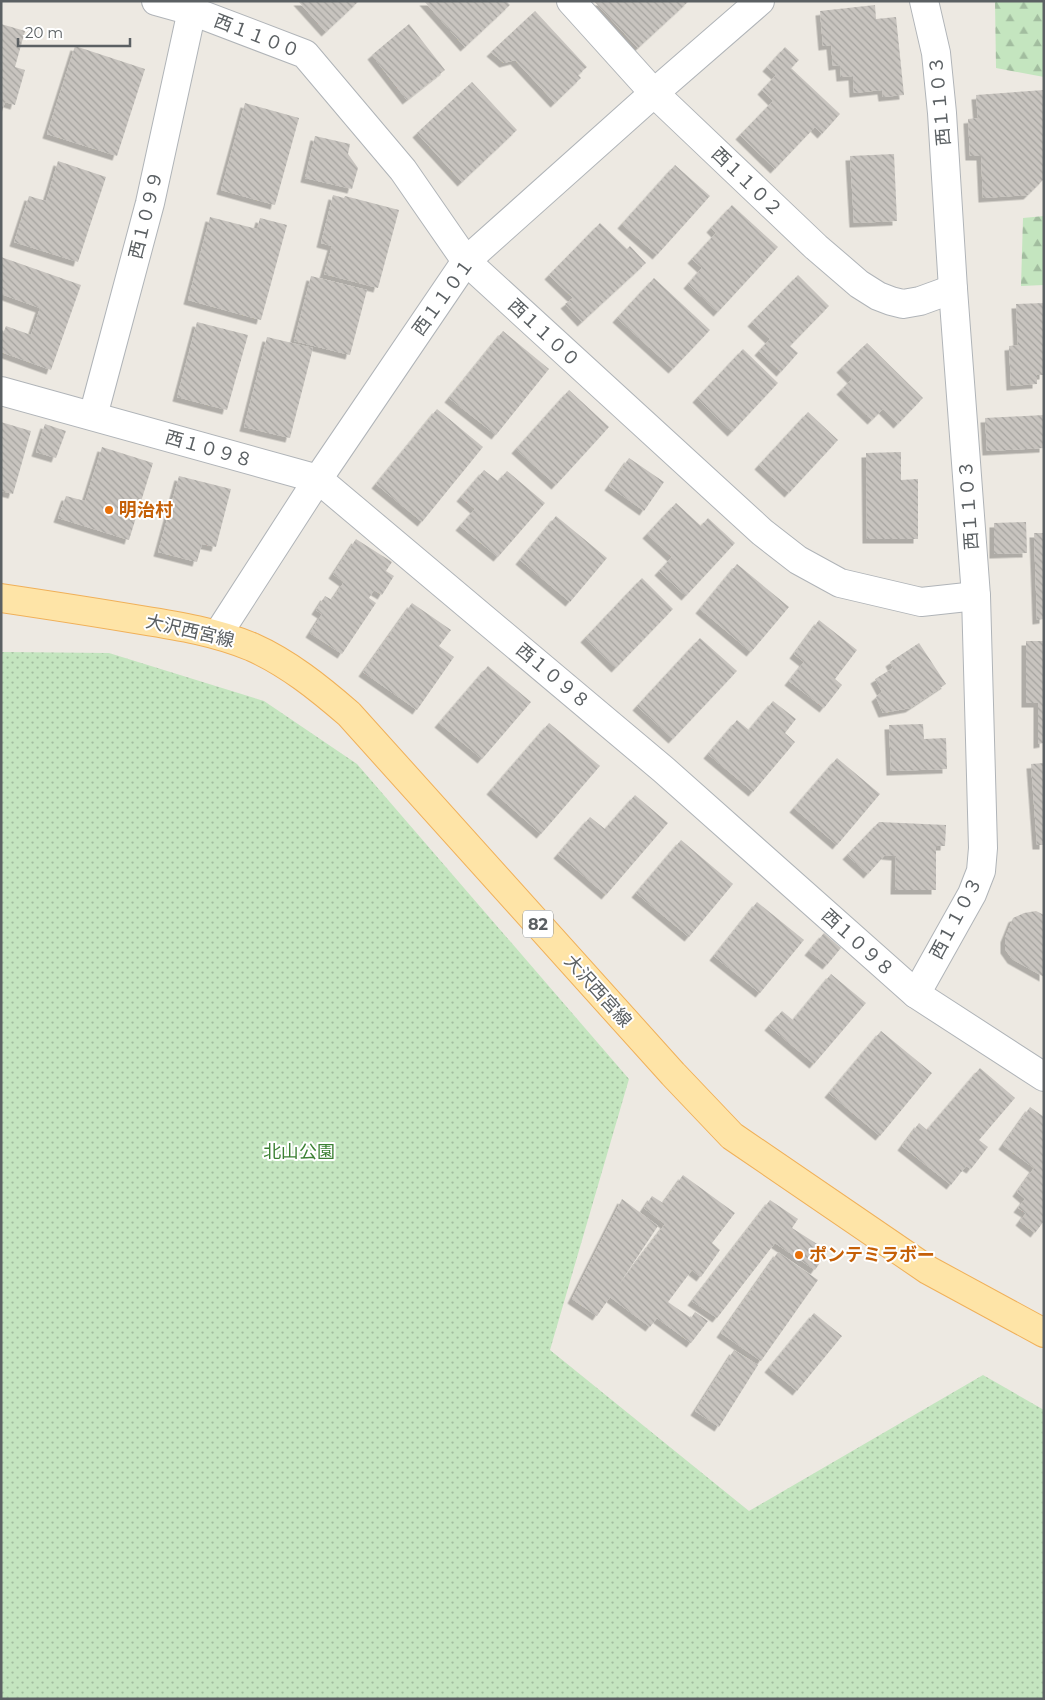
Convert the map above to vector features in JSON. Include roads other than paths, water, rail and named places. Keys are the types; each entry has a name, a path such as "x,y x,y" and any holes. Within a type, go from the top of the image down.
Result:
{"main road":[{"name":"大沢西宮線","path":"1,598 218,634 253,647 313,683 349,714 673,1074 732,1136 928,1270 1044,1333"}],"street":[{"name":"西１１００","path":"156,1 193,6 305,54 403,170 466,261 762,532 798,560 840,584 921,602 976,596"},
{"name":"西１１０２","path":"572,1 654,93 816,247 859,284 891,302 903,304 953,289"},
{"name":"西１１０１","path":"218,634 318,479 466,261 760,1"},
{"name":"西１１０３","path":"916,994 972,894 981,872 983,848 976,596 942,113 936,53 924,1"},
{"name":"西１０９９","path":"92,416 150,203 193,6"},
{"name":"西１０９８","path":"1,391 318,479 664,770 916,994 1044,1077"}],"place":[{"name":"明治村","path":"109,510"},
{"name":"ポンテミラボー","path":"799,1255"}],"park label":[{"name":"北山公園","path":"299,1152"}]}
